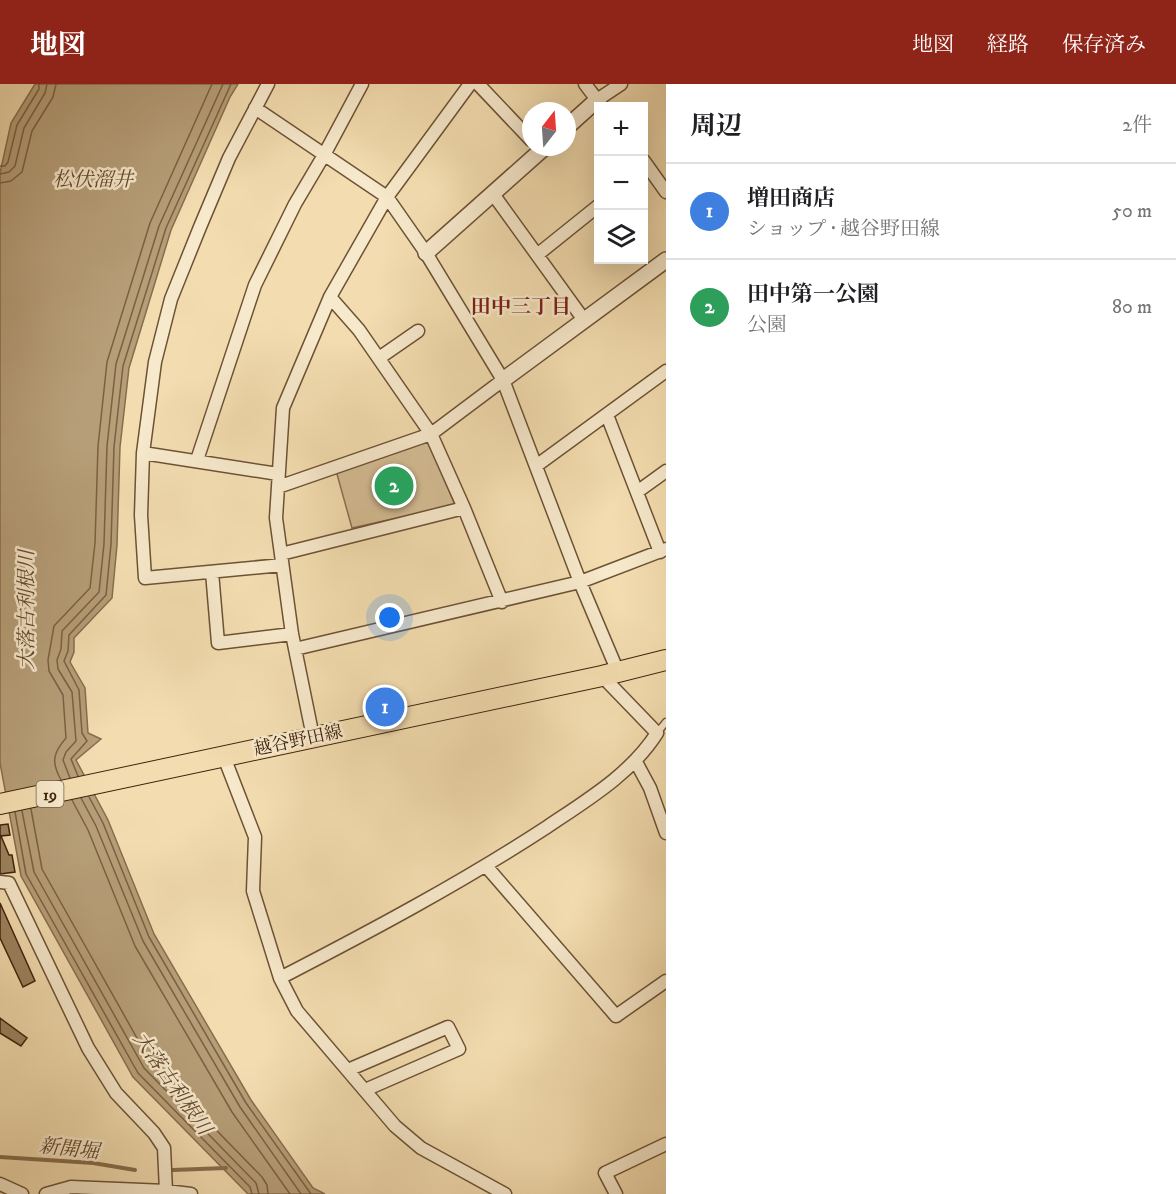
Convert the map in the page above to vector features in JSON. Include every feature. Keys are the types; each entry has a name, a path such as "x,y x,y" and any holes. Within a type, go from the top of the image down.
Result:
{"main road":[{"name":"越谷野田線","path":"3,804 666,660"}],"street":[{"path":"268,84 229,158 171,299 155,362 143,453 141,515 145,578 212,572 282,559 464,508"},
{"path":"197,460 255,285 295,204 362,84"},
{"path":"313,737 292,634 276,518 283,408 330,297 387,197 470,84"},
{"path":"478,84 522,129"},
{"path":"585,84 599,102"},
{"path":"601,102 621,84"},
{"path":"576,120 594,107"},
{"path":"255,108 387,197 426,253 503,380 580,582 610,674 657,733 636,762 569,812 486,866 280,978"},
{"path":"426,253 493,194 529,156"},
{"path":"648,170 666,192"},
{"path":"493,194 584,320"},
{"path":"537,255 594,209"},
{"path":"278,487 431,434 665,262"},
{"path":"330,297 359,330 431,434 502,602"},
{"path":"379,358 418,331"},
{"path":"536,466 666,371"},
{"path":"295,649 580,582 663,551 607,415"},
{"path":"143,453 278,474"},
{"path":"637,492 666,471"},
{"path":"212,572 218,643 292,634"},
{"path":"224,757 255,837 253,891 280,978 297,1011 395,1126 421,1148 505,1194"},
{"path":"636,762 650,788 666,833"},
{"path":"486,866 616,1016 666,981"},
{"path":"0,882 9,883 88,1048 116,1093 154,1133 164,1148 166,1191"},
{"path":"348,1070 448,1027 459,1049 365,1090"},
{"path":"616,1194 605,1173 666,1144"},
{"path":"0,1184 21,1194"},
{"path":"46,1194 71,1187 191,1194"}],"lane":[{"path":"657,733 666,722"}],"shaded area":[{"path":"427,435 455,505 352,528 335,467"}],"water":[{"name":"松伏溜井","path":"35,84 238,84 230,97 171,230 129,368 120,447 117,545 112,598 74,638 74,652 70,662 85,688 88,733 101,739 76,760 108,820 154,934 251,1100 313,1188 325,1194 248,1194 133,1077 21,876 0,763 0,173 11,123"}],"building":[{"path":"8,824 10,835 1,836 9,855 12,855 15,872 0,874 0,825"},
{"path":"0,903 35,981 23,987 0,938"},
{"path":"0,1018 27,1038 21,1046 0,1033"}],"waterway":[{"name":"新開堀","path":"0,1157 93,1163 135,1170"},
{"path":"173,1170 226,1168"}],"place":[{"name":"田中第一公園","path":"394,486"},
{"name":"増田商店","path":"385,707"}],"district":[{"name":"田中三丁目","path":"521,306"}],"water label":[{"name":"大落古利根川","path":"26,610"},
{"name":"大落古利根川","path":"173,1083"}]}
